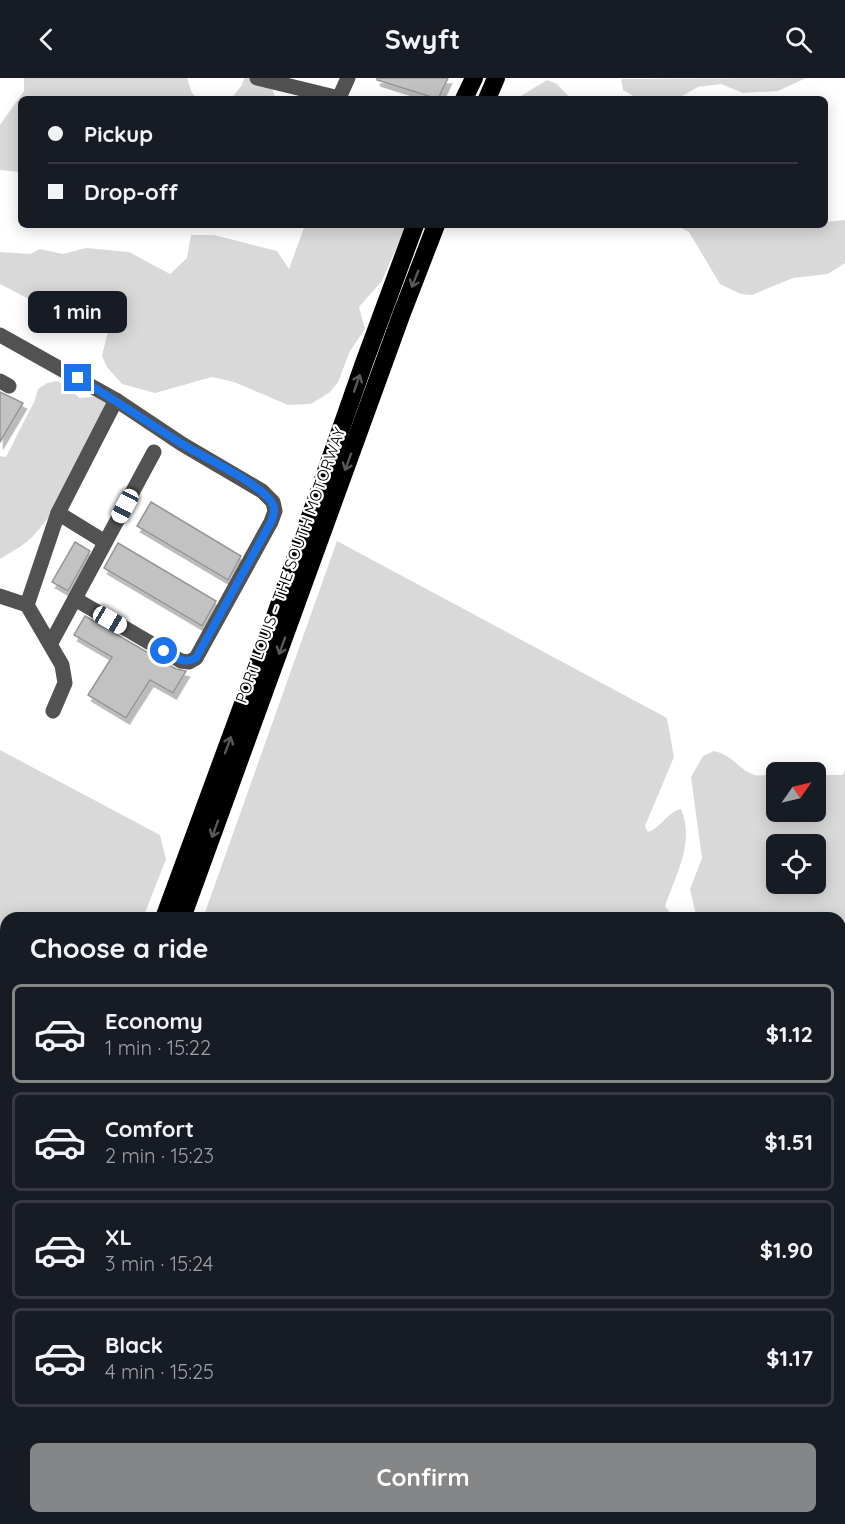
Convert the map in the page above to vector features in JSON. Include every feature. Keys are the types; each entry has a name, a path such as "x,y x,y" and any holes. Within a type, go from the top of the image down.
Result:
{"highway":[{"path":"465,96 474,78"},
{"path":"488,96 496,78"},
{"name":"PORT LOUIS – THE SOUTH MOTORWAY","path":"166,912 272,626 414,228"},
{"name":"PORT LOUIS – THE SOUTH MOTORWAY","path":"184,912 435,228"}],"street":[{"path":"257,78 331,96"},
{"path":"340,96 348,78"},
{"path":"0,335 116,400 182,444 262,491 273,502 275,511 271,522 196,658 189,662 182,661 75,599"},
{"path":"27,605 58,513 116,400"},
{"path":"51,643 154,452"},
{"path":"58,513 105,542"},
{"path":"0,596 27,605 62,665 65,683 53,711"}],"shaded area":[{"path":"24,78 187,78 195,96 20,96 24,91"},
{"path":"244,78 268,78 275,96 233,96 242,85"},
{"path":"806,78 778,91 743,93 721,84 698,87 682,96 633,96 623,90 621,79"},
{"path":"547,80 557,84 568,96 521,96"},
{"path":"18,100 18,172 0,170 0,125"},
{"path":"845,220 845,263 828,274 793,278 752,295 741,294 720,284 689,232 682,228 828,228 828,222"},
{"path":"304,228 405,228 382,281 359,307 365,329 350,351 338,382 330,392 311,404 288,405 234,382 212,377 155,393 122,384 107,367 102,356 110,323 89,315 52,311 0,284 0,252 30,254 40,249 63,254 86,248 129,252 170,274 187,258 191,235 214,235 277,251 289,269"},
{"path":"58,381 80,398 103,396 112,405 77,473 46,521 30,539 0,559 0,456 6,457 35,400 38,389 47,383"},
{"path":"337,541 667,718 674,757 645,826 648,832 653,830 676,810 681,809 685,821 685,846 679,870 665,906 670,912 205,912"},
{"path":"0,750 160,835 166,859 145,912 0,912"},
{"path":"714,751 721,753 750,773 766,775 766,822 826,822 826,775 843,775 845,770 845,912 695,912 690,889 702,858 691,777 703,756"}],"building":[{"path":"377,78 448,78 439,96 428,96 377,80"},
{"path":"0,392 23,403 0,442"},
{"path":"151,502 241,556 228,580 137,526"},
{"path":"75,542 90,551 68,591 52,582"},
{"path":"118,543 216,601 202,626 104,568"},
{"path":"85,616 176,669 186,671 173,693 150,680 126,718 88,695 112,657 74,635"}],"route":[{"path":"78,378 182,444 262,491 273,502 275,511 271,522 196,658 189,662 182,661 164,651"}]}
